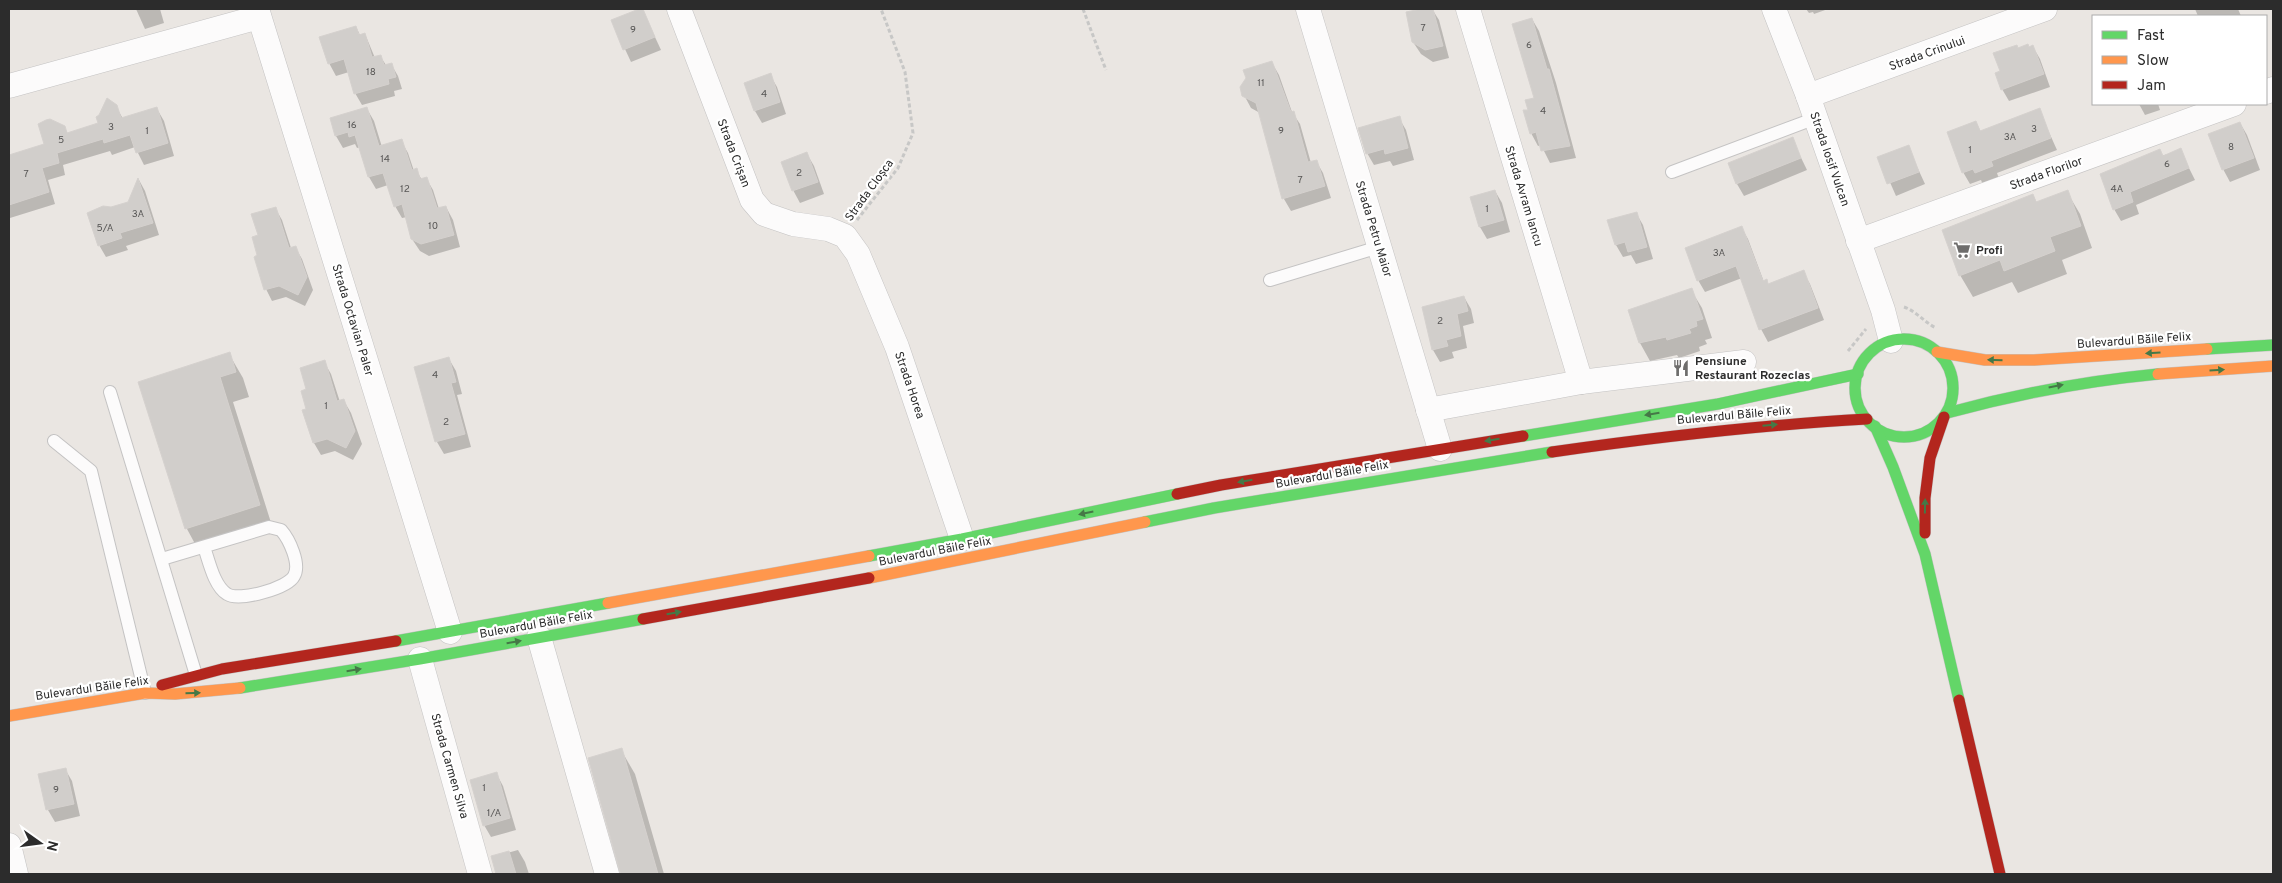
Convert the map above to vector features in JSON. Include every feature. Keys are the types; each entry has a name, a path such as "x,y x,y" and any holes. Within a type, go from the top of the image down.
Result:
{"main road":[{"path":"1925,554 1924,498 1929,466 1953,387 1951,374 1946,362 1937,352 1915,341 1891,341 1870,353 1858,374 1856,398 1893,467 1925,554 2000,874"},
{"name":"Bulevardul Băile Felix","path":"1937,352 1985,360 2034,360 2273,345"},
{"path":"1871,423 1888,435 1902,438 1913,437 1932,429 1945,415 2008,396 2075,383 2170,373 2273,366"},
{"name":"Bulevardul Băile Felix","path":"9,716 145,693 196,675 450,632 962,539 1222,485 1726,402 1858,374"},
{"name":"Bulevardul Băile Felix","path":"145,693 175,694 223,691 420,659 929,567 1214,508 1441,469 1654,437 1780,424 1871,423"}],"street":[{"name":"Strada Crișan","path":"679,9 752,200 764,214 793,224 828,229 845,236"},
{"name":"Strada Petru Maior","path":"1308,9 1440,448"},
{"name":"Strada Avram Iancu","path":"1468,9 1581,382"},
{"name":"Strada Iosif Vulcan","path":"1774,9 1816,118 1883,310 1891,341"},
{"name":"Strada Crinului","path":"1808,96 2045,9"},
{"path":"9,86 258,13"},
{"name":"Strada Octavian Paler","path":"258,13 450,632"},
{"name":"Strada Florilor","path":"1858,241 2231,105"},
{"name":"Strada Horea","path":"845,236 858,254 897,347 962,539"},
{"path":"1428,410 1581,382 1744,362"},
{"path":"539,637 606,874"},
{"name":"Strada Carmen Silva","path":"420,659 480,874"},
{"path":"9,845 16,874"}],"lane":[{"path":"1672,172 1816,118"},
{"path":"1270,280 1379,247"},
{"path":"110,392 196,675"},
{"path":"54,442 91,471 145,693"},
{"path":"162,559 269,527 281,530 288,538 296,565 295,575 288,582 272,590 238,597 228,595 219,586 204,547"}],"path":[{"name":"Strada Cloșca","path":"845,236 898,168 913,133 905,72 881,9"},
{"path":"1083,9 1106,70"}],"building":[{"path":"643,9 655,37 623,50 611,20"},
{"path":"1433,9 1443,46 1425,50 1412,42 1406,12"},
{"path":"1532,18 1547,69 1549,69 1570,146 1541,151 1536,132 1530,134 1523,110 1528,110 1525,100 1534,98 1512,24"},
{"path":"356,26 359,35 365,33 372,57 381,55 384,65 392,63 396,77 388,79 389,84 354,94 344,59 328,64 319,37"},
{"path":"2028,44 2029,47 2033,45 2044,74 2001,90 1995,73 2000,71 1993,53 2017,45 2018,48"},
{"path":"1272,61 1291,112 1294,111 1308,162 1317,160 1325,186 1282,199 1256,103 1242,96 1240,87 1246,78 1243,70"},
{"path":"771,73 780,102 754,111 744,83"},
{"path":"107,98 117,105 121,118 157,107 168,143 136,153 130,135 104,143 103,139 57,153 59,163 42,168 49,192 9,205 9,155 44,144 38,124 46,120 50,119 65,126 67,133 98,123 96,117 99,115"},
{"path":"367,107 379,146 402,139 412,170 417,168 420,179 427,177 437,208 446,206 454,235 421,244 411,239 402,204 394,207 383,173 368,177 355,135 349,137 348,132 335,136 330,118"},
{"path":"2040,108 2051,138 1991,161 1993,166 1975,173 1973,169 1962,173 1947,132 1976,121 1980,131"},
{"path":"1400,116 1408,148 1385,154 1384,149 1366,154 1358,128"},
{"path":"2240,122 2254,158 2222,170 2208,134"},
{"path":"1793,137 1801,158 1736,184 1728,163"},
{"path":"1909,145 1919,172 1887,184 1877,157"},
{"path":"2181,148 2189,168 2130,192 2133,202 2113,210 2100,174 2160,149 2163,156"},
{"path":"807,152 818,182 792,191 781,162"},
{"path":"138,178 153,223 120,233 122,238 98,246 87,213 103,206 111,207 128,202"},
{"path":"1495,190 1504,220 1479,227 1470,197"},
{"path":"2068,190 2081,226 2050,237 2055,251 2004,271 2000,260 1959,276 1942,230 2033,194 2036,202"},
{"path":"276,207 289,248 296,246 307,277 298,295 279,286 264,290 254,257 257,255 252,237 258,235 251,214"},
{"path":"1637,212 1647,247 1628,252 1625,242 1615,245 1607,220"},
{"path":"1742,226 1763,281 1767,279 1768,284 1804,270 1818,308 1759,330 1736,266 1697,281 1685,248"},
{"path":"1692,288 1703,319 1696,321 1697,326 1689,329 1691,333 1667,340 1666,337 1639,343 1628,310"},
{"path":"1464,296 1468,311 1457,314 1461,336 1446,340 1448,346 1432,350 1422,307"},
{"path":"230,352 236,372 220,377 260,505 185,529 138,382"},
{"path":"449,357 456,382 451,383 465,434 435,442 414,367"},
{"path":"325,360 337,401 344,399 355,431 346,448 327,439 313,443 302,410 306,409 301,391 306,389 300,368"},
{"path":"622,748 658,874 621,874 620,872 588,758"},
{"path":"66,768 74,804 46,810 38,774"},
{"path":"497,772 510,818 483,826 470,780"},
{"path":"509,851 516,874 496,874 491,856"}],"traffic: fast":[{"path":"1904,339 1914,340 1931,347 1945,361 1952,378 1953,388 1952,398 1945,415 1931,429 1914,436 1904,437 1894,436 1877,429 1863,415 1856,398 1855,388 1856,378 1863,361 1877,347 1894,340 1904,339"},
{"path":"2207,349 2273,345"},
{"path":"1523,436 1718,404 1858,374"},
{"path":"1947,413 2051,389 2104,380 2158,374"},
{"path":"1875,426 1893,467 1925,554 1959,700"},
{"path":"1145,522 1214,508 1552,452"},
{"path":"869,556 962,539 1177,494"},
{"path":"396,641 608,603"},
{"path":"240,688 420,659 643,619"}],"traffic: slow":[{"path":"1937,352 1985,360 2034,360 2207,349"},
{"path":"2158,374 2273,366"},
{"path":"869,578 1145,522"},
{"path":"608,603 869,556"},
{"path":"9,716 145,693 175,694 240,688"}],"traffic: jam":[{"path":"1925,533 1925,498 1930,458 1944,417"},
{"path":"1552,452 1709,432 1867,419"},
{"path":"1177,494 1221,485 1523,436"},
{"path":"643,619 869,578"},
{"path":"162,685 222,669 396,641"},
{"path":"1959,700 2000,874"}],"place":[{"name":"Profi","path":"1962,250"},
{"name":"Pensiune Restaurant Rozeclas","path":"1681,368"}]}
